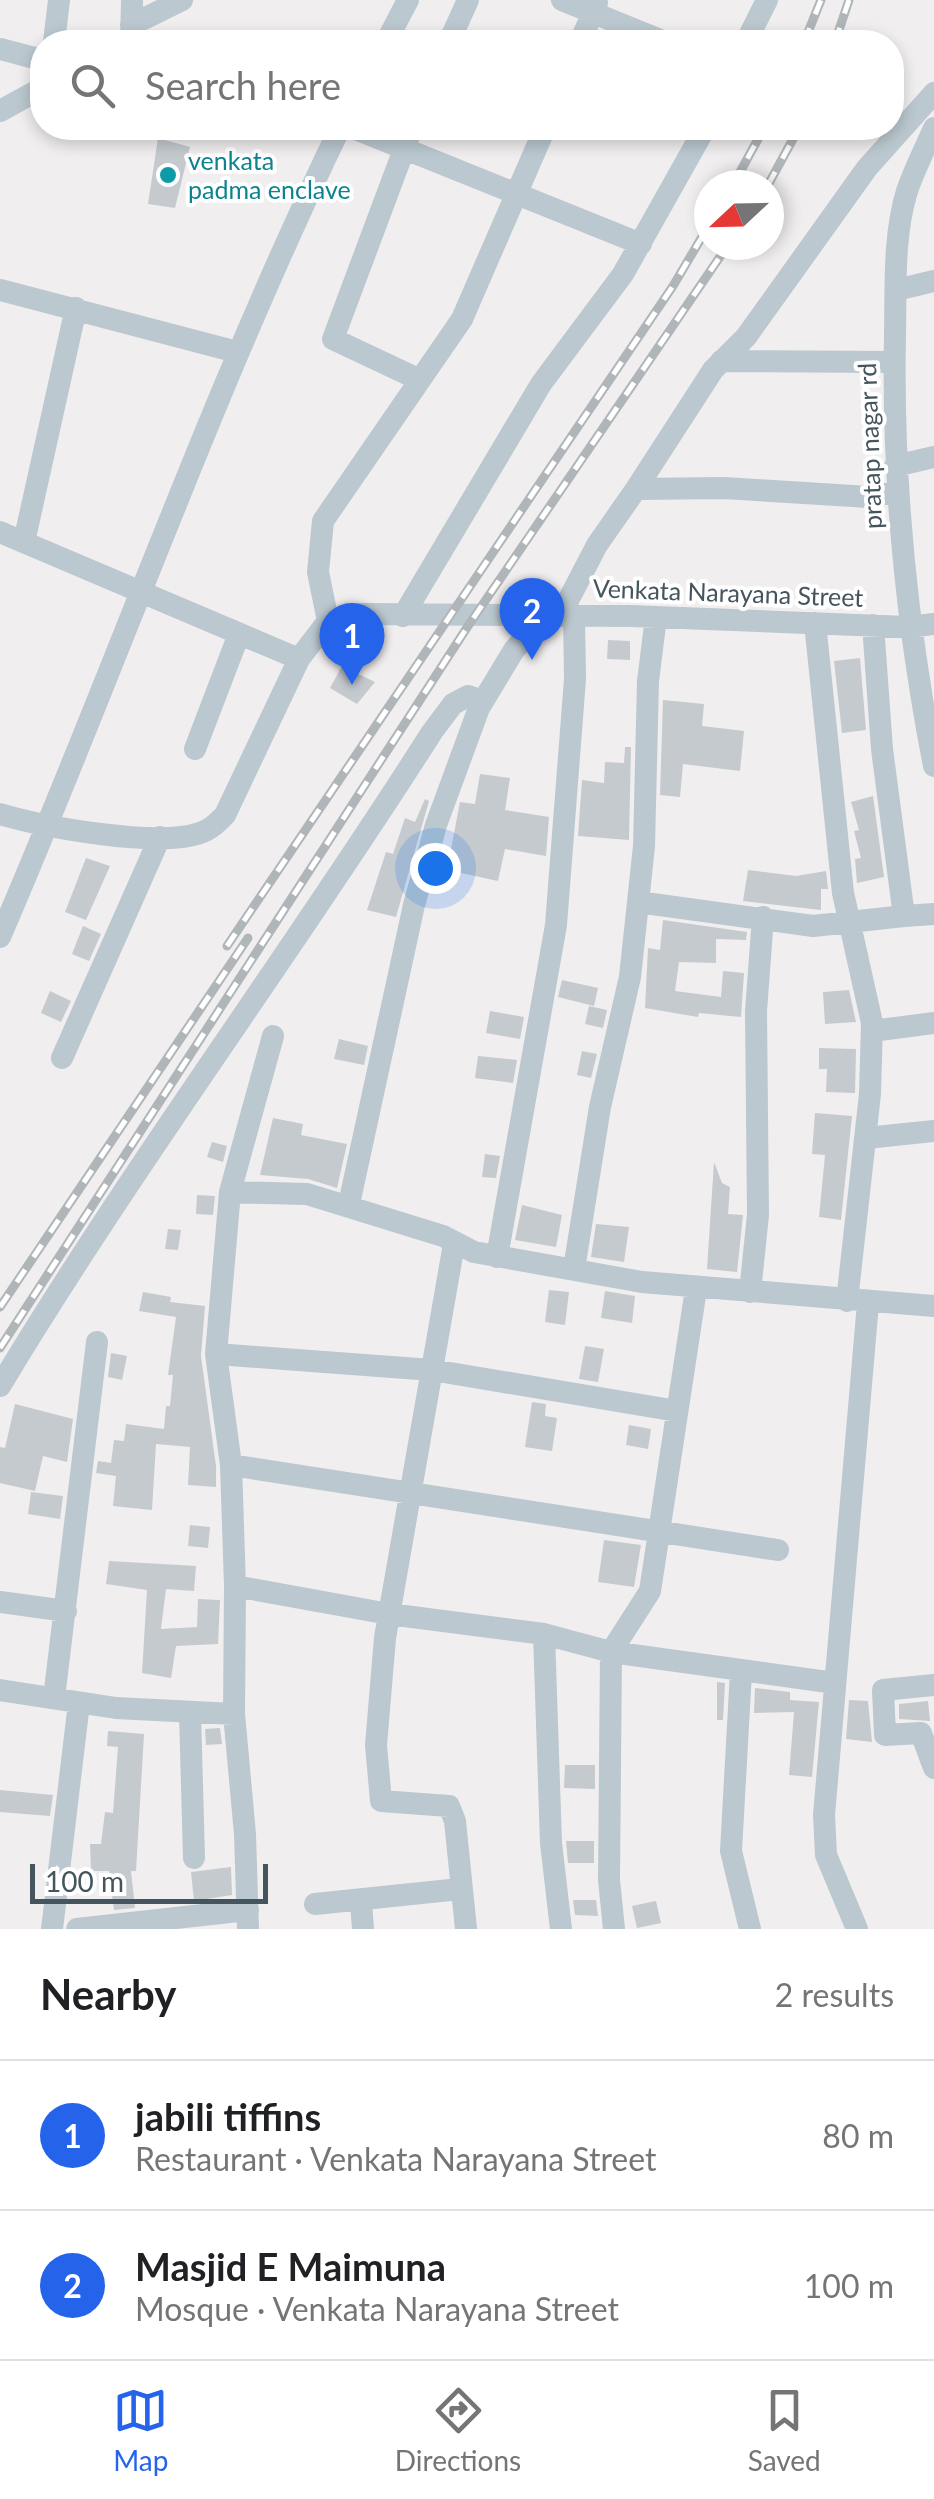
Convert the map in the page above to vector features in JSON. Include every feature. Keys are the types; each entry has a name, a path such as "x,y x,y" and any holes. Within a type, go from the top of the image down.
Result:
{"street":[{"path":"55,30 59,0"},
{"path":"131,30 132,0"},
{"path":"137,30 182,0"},
{"path":"392,30 408,0"},
{"path":"455,30 468,0"},
{"path":"562,0 595,7 641,30"},
{"path":"752,30 766,0"},
{"path":"585,30 595,7"},
{"path":"0,50 30,57"},
{"path":"904,127 934,93"},
{"path":"0,111 30,95"},
{"name":"pratap nagar rd","path":"934,128 907,193 896,290 894,362 895,492 908,627 934,766"},
{"path":"0,937 144,591 237,352 334,140"},
{"path":"407,140 333,339 420,380"},
{"path":"414,140 518,192 641,244"},
{"path":"0,814 47,828 160,837 195,835 225,815 299,659 328,620 318,572 323,521 462,319 540,140"},
{"path":"403,616 541,384 641,244 698,140"},
{"path":"348,1204 414,905 436,825 479,708 514,650 560,616 598,545 662,442 721,361 746,337 867,168 892,140"},
{"path":"896,290 934,281"},
{"path":"0,290 237,352"},
{"path":"24,542 76,308"},
{"path":"721,361 894,362"},
{"path":"895,466 934,457"},
{"path":"636,489 724,488 869,497 895,492"},
{"path":"0,532 299,659"},
{"name":"Venkata Narayana Street","path":"328,620 363,614 908,627 934,624"},
{"path":"498,1257 556,925 575,679 560,616"},
{"path":"574,1268 605,1084 627,995 648,792 648,680 656,618"},
{"path":"815,623 830,794 837,813 849,922 872,1032 825,1849 858,1929"},
{"path":"873,625 882,749 904,916"},
{"path":"195,749 239,634"},
{"path":"0,1386 140,1167 264,990 440,720 453,704 468,696 477,699 479,708"},
{"path":"62,1058 160,837"},
{"path":"638,902 814,926 934,914"},
{"path":"750,1292 758,1214 756,1011 763,917"},
{"path":"872,1032 934,1023"},
{"path":"77,1929 248,1919 234,1714 235,1586 230,1465 216,1354 230,1192 273,1036"},
{"path":"866,1138 934,1131"},
{"path":"230,1192 290,1191 348,1204 498,1257 696,1289 934,1306"},
{"path":"454,1244 440,1302 432,1370 389,1614 377,1716 380,1802 449,1806 455,1820 466,1929"},
{"path":"614,1929 608,1880 611,1652 650,1591 696,1289"},
{"path":"54,1698 97,1342"},
{"path":"216,1354 432,1370 676,1411"},
{"path":"230,1465 778,1550"},
{"path":"235,1586 389,1614 544,1634 611,1652 835,1684"},
{"path":"0,1602 66,1611"},
{"path":"544,1634 552,1862 560,1929"},
{"path":"741,1672 731,1851 750,1929"},
{"path":"934,1686 883,1690 885,1736 921,1733 934,1768"},
{"path":"0,1690 79,1703 234,1714"},
{"path":"52,1929 79,1703"},
{"path":"190,1713 194,1858"},
{"path":"315,1904 460,1889"},
{"path":"360,1902 363,1929"}],"building":[{"name":"venkata padma enclave","path":"158,140 190,147 175,208 148,204"},
{"path":"359,630 375,634 372,651 356,646"},
{"path":"608,640 630,641 630,660 607,659"},
{"path":"860,658 866,730 842,733 834,661"},
{"path":"342,666 375,682 357,704 330,688"},
{"path":"663,700 704,704 702,726 744,731 740,771 683,764 680,797 660,795"},
{"path":"625,747 631,747 629,840 578,836 582,780 604,783 605,762 624,763"},
{"path":"480,774 510,778 505,810 549,817 546,856 505,849 498,881 447,870 460,802 475,804"},
{"path":"873,796 884,877 857,883 855,859 861,858 854,831 859,830 851,802"},
{"path":"425,799 429,801 396,917 367,910 386,852 393,854 405,818 415,822"},
{"path":"86,858 110,866 86,920 65,912"},
{"path":"748,870 796,876 826,871 828,889 821,889 821,910 743,901"},
{"path":"663,920 747,932 746,940 716,939 716,963 679,962 675,991 721,997 723,971 744,973 741,1017 699,1013 698,1017 645,1008 648,948 660,950"},
{"path":"83,926 101,934 89,961 72,954"},
{"path":"562,980 598,988 594,1006 558,997"},
{"path":"849,990 856,1022 825,1024 823,992"},
{"path":"50,991 71,1001 61,1022 41,1013"},
{"path":"589,1006 607,1010 603,1028 585,1024"},
{"path":"490,1011 524,1017 520,1039 486,1033"},
{"path":"339,1039 368,1046 364,1065 334,1059"},
{"path":"819,1048 856,1049 855,1093 826,1092 827,1069 819,1069"},
{"path":"582,1051 597,1054 591,1078 577,1075"},
{"path":"478,1056 517,1060 513,1083 475,1078"},
{"path":"815,1113 852,1116 841,1220 819,1217 825,1155 812,1154"},
{"path":"273,1118 303,1124 301,1135 347,1144 337,1188 308,1179 260,1175"},
{"path":"212,1142 227,1146 223,1162 207,1157"},
{"path":"485,1154 500,1156 496,1178 482,1177"},
{"path":"714,1162 722,1183 730,1187 728,1214 743,1215 737,1272 707,1269"},
{"path":"197,1195 215,1196 213,1215 196,1214"},
{"path":"522,1205 562,1215 556,1247 515,1240"},
{"path":"596,1224 629,1227 624,1262 591,1257"},
{"path":"168,1229 181,1230 178,1250 165,1249"},
{"path":"549,1290 569,1292 565,1325 545,1322"},
{"path":"605,1291 635,1296 632,1323 601,1318"},
{"path":"143,1292 171,1297 170,1302 205,1306 201,1356 216,1466 216,1487 188,1485 190,1447 156,1444 152,1510 113,1506 116,1476 96,1473 98,1461 111,1463 114,1440 124,1441 126,1424 164,1429 166,1406 170,1406 173,1375 168,1375 176,1317 139,1311"},
{"path":"585,1346 604,1349 598,1382 579,1379"},
{"path":"111,1353 127,1356 122,1380 108,1377"},
{"path":"532,1402 546,1404 545,1416 557,1418 552,1451 525,1447"},
{"path":"15,1404 73,1419 67,1462 43,1456 35,1491 0,1483 0,1447 5,1448"},
{"path":"629,1425 651,1429 648,1449 626,1445"},
{"path":"31,1492 63,1496 60,1519 28,1514"},
{"path":"190,1525 210,1527 208,1548 188,1546"},
{"path":"604,1540 641,1545 634,1587 598,1582"},
{"path":"109,1561 196,1566 194,1591 166,1589 161,1629 197,1627 198,1599 220,1600 218,1644 176,1646 171,1678 142,1673 147,1590 106,1584"},
{"path":"717,1682 725,1683 723,1720 717,1720"},
{"path":"755,1688 790,1692 790,1700 819,1702 812,1777 789,1775 794,1712 754,1713"},
{"path":"849,1700 868,1701 872,1742 846,1739"},
{"path":"928,1701 930,1721 899,1719 899,1704"},
{"path":"220,1728 222,1744 206,1745 205,1729"},
{"path":"108,1731 144,1734 136,1871 131,1871 135,1908 114,1910 109,1871 91,1871 90,1844 101,1844 105,1812 113,1813 118,1747 107,1746"},
{"path":"565,1765 595,1765 595,1789 564,1788"},
{"path":"0,1790 53,1795 50,1816 0,1812"},
{"path":"566,1841 594,1841 594,1863 568,1863"},
{"path":"231,1867 232,1895 194,1901 191,1872"},
{"path":"573,1900 596,1900 598,1916 575,1915"},
{"path":"656,1901 661,1923 637,1928 632,1906"}],"railway":[{"path":"809,30 821,0"},
{"path":"839,30 849,0"},
{"path":"741,170 757,140"},
{"path":"776,170 792,140"},
{"path":"227,946 694,250"},
{"path":"0,1348 468,626 718,260"},
{"path":"0,1307 248,938"}],"place":[{"name":"venkata padma enclave","path":"168,175"},
{"name":"Masjid E Maimuna","path":"532,660"},
{"name":"jabili tiffins","path":"352,685"}]}
